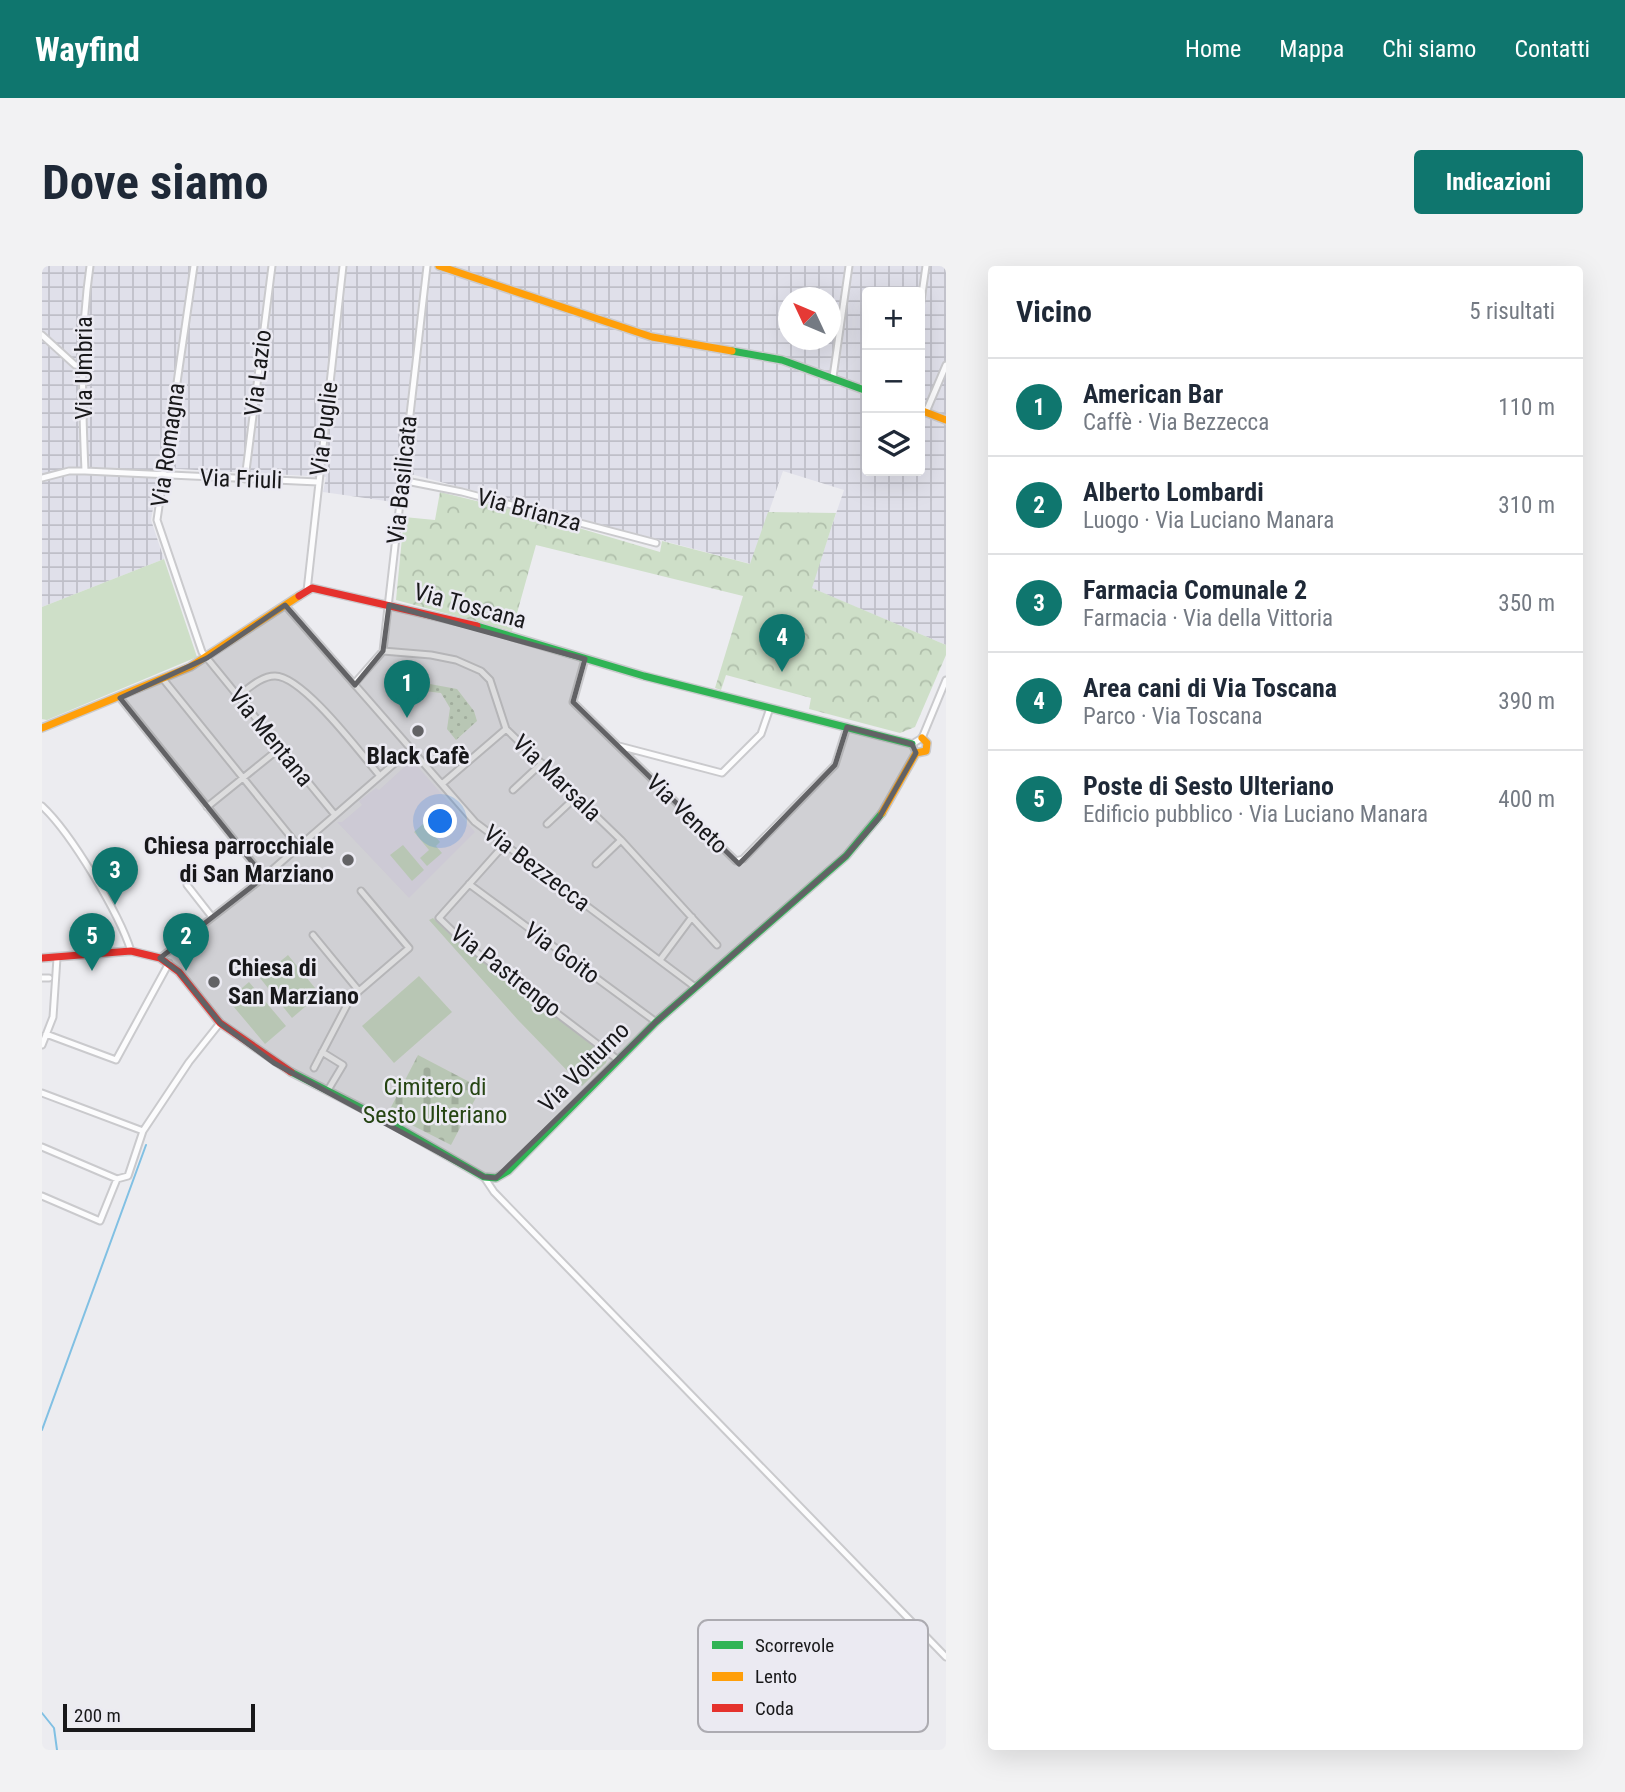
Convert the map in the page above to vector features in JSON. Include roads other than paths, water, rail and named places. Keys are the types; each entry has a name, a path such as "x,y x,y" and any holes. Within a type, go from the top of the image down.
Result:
{"street":[{"name":"Via Umbria","path":"85,471 81,366 82,322 89,266"},
{"name":"Via Romagna","path":"194,266 157,520 206,658"},
{"name":"Via Lazio","path":"245,479 272,266"},
{"name":"Via Puglie","path":"307,591 343,266"},
{"name":"Via Basilicata","path":"383,651 427,266"},
{"path":"439,266 652,337 782,360 862,389"},
{"path":"833,377 849,266"},
{"path":"923,287 926,266"},
{"path":"42,335 75,365 81,366"},
{"path":"925,407 946,365"},
{"path":"925,412 946,420"},
{"name":"Via Friuli","path":"42,478 69,471 85,471 163,477 318,482"},
{"name":"Via Brianza","path":"401,480 462,492 656,543"},
{"name":"Via Toscana","path":"307,591 312,588 480,627 586,659 912,744"},
{"path":"42,728 120,698 206,658 307,591"},
{"name":"Via Bezzecca","path":"285,605 475,822 695,988"},
{"path":"354,684 383,651"},
{"name":"Via Marsala","path":"383,651 456,660 481,671 490,680 506,729 621,840 717,945"},
{"name":"Via Mentana","path":"206,658 335,815"},
{"name":"Via Veneto","path":"586,659 573,702 739,862 835,765 847,727"},
{"path":"238,696 263,678 278,676 299,685 380,776"},
{"path":"163,679 299,847"},
{"name":"Via Volturno","path":"484,1177 496,1178 508,1171 656,1022 846,856 879,818 916,753 924,753 927,748 926,741 922,738 946,680"},
{"path":"120,698 264,877"},
{"path":"617,746 723,773 761,734 771,708"},
{"path":"442,784 506,729"},
{"path":"916,753 912,744 922,738"},
{"path":"207,807 280,748"},
{"path":"160,958 264,877 411,749"},
{"path":"513,790 541,763"},
{"path":"547,824 576,797"},
{"path":"42,806 60,822 72,841 114,913 131,951"},
{"path":"596,864 621,840"},
{"name":"Via Pastrengo","path":"505,844 439,918 467,945 617,1059"},
{"name":"Via Goito","path":"469,884 656,1022"},
{"path":"187,885 212,917"},
{"path":"314,1068 347,1005 359,991 409,948 361,891"},
{"path":"660,960 692,917"},
{"path":"313,934 359,991"},
{"path":"42,958 131,951 160,958 169,963 220,1023 274,1063 484,1177 494,1192 910,1620"},
{"path":"42,1045 51,1021 57,958"},
{"path":"46,1034 116,1060 169,963"},
{"path":"42,1020 51,1021"},
{"path":"42,1147 117,1179 126,1179 143,1131 189,1062 220,1023"},
{"path":"322,1052 343,1065 328,1090"},
{"path":"42,1093 143,1131"},
{"path":"42,1196 100,1221 117,1179"},
{"path":"928,1638 946,1657"}],"waterway":[{"path":"42,1430 146,1145"},
{"path":"42,1713 54,1728 57,1750"}],"place":[{"name":"Area cani di Via Toscana","path":"782,672"},
{"name":"American Bar","path":"407,718"},
{"name":"Black Cafè","path":"418,731"},
{"name":"Chiesa parrocchiale di San Marziano","path":"348,860"},
{"name":"Farmacia Comunale 2","path":"115,905"},
{"name":"Poste di Sesto Ulteriano","path":"92,971"},
{"name":"Alberto Lombardi","path":"186,971"},
{"name":"Chiesa di San Marziano","path":"214,982"}],"park label":[{"name":"Cimitero di Sesto Ulteriano","path":"435,1101"}]}
